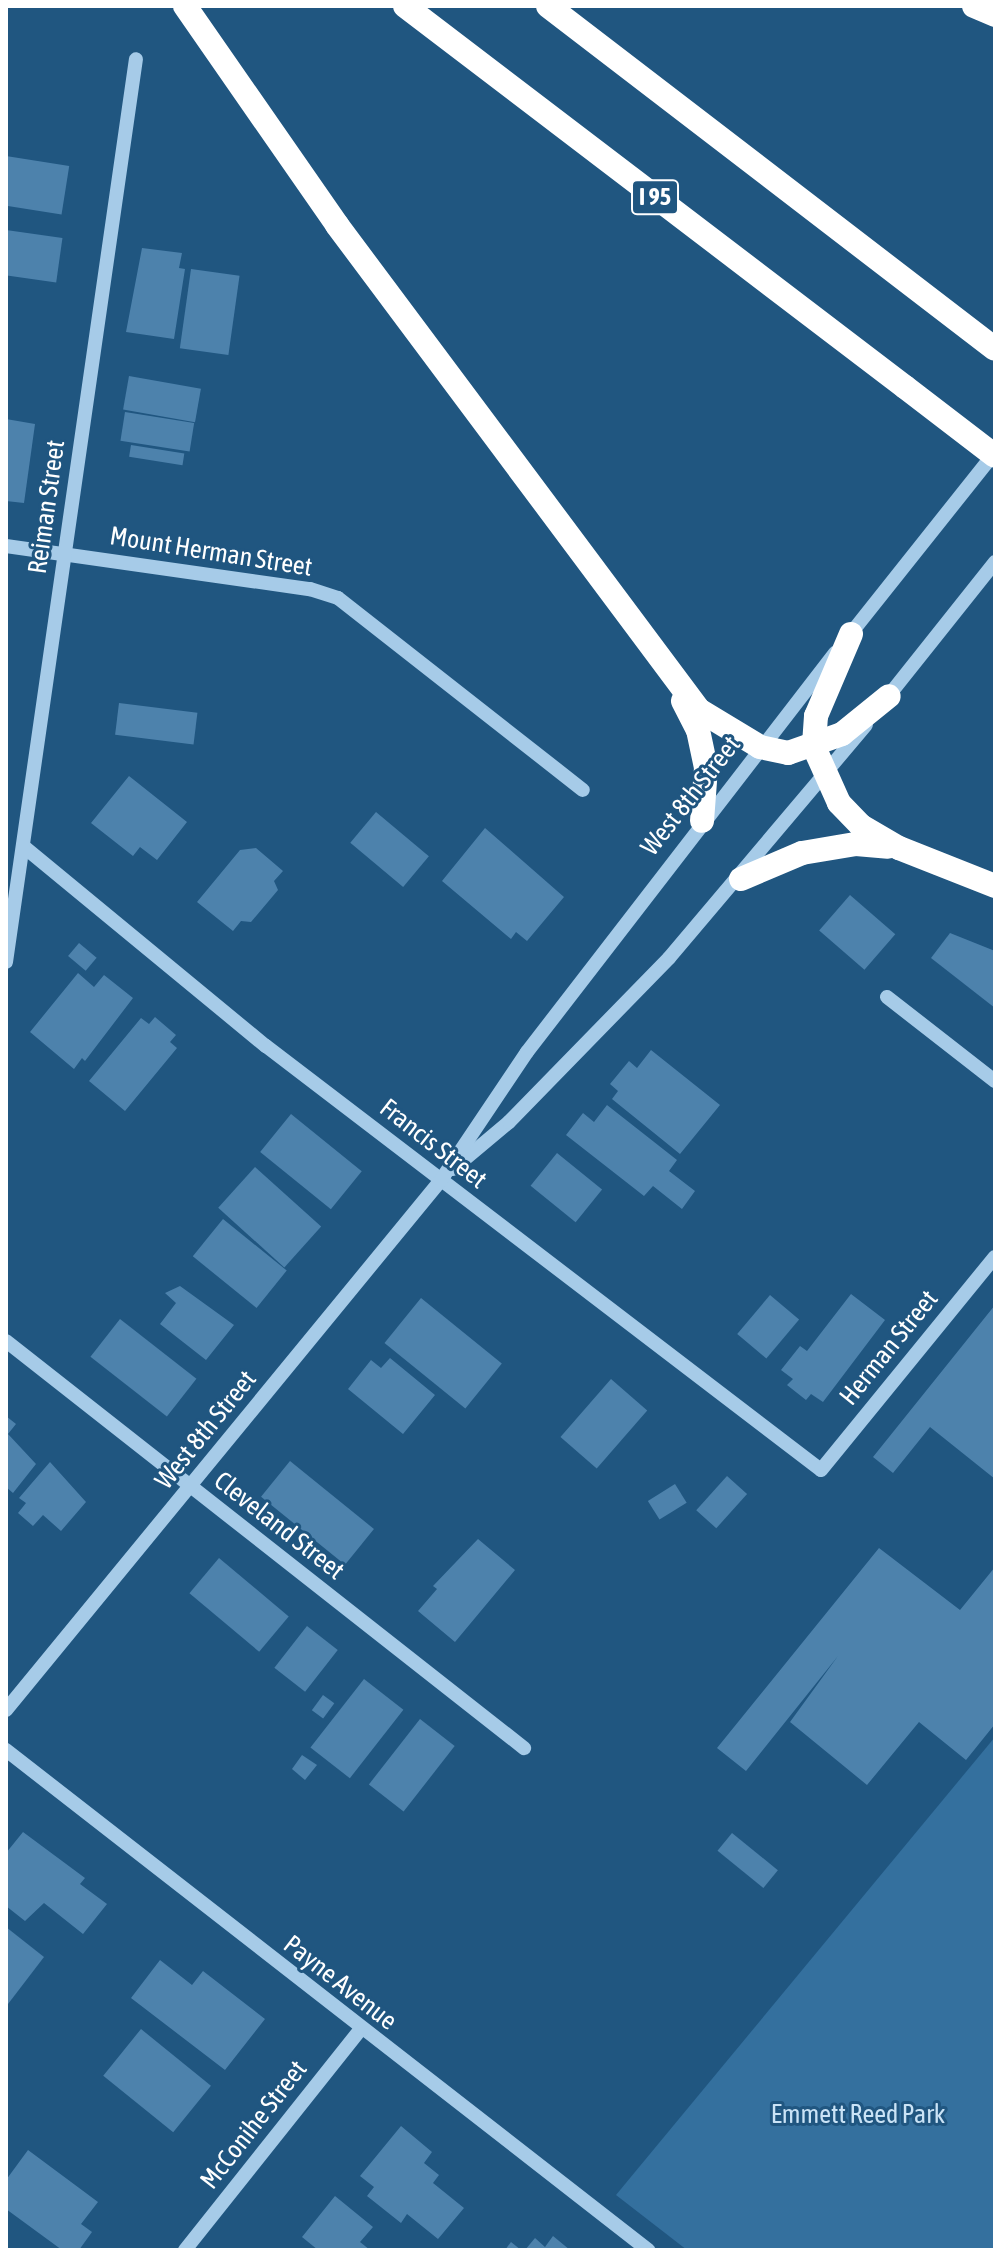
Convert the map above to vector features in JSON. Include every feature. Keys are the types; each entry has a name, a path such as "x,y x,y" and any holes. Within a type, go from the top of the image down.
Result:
{"highway":[{"path":"185,6 337,225 673,681 699,710 760,747 788,753 814,747 842,734 889,696"},
{"name":"I 95","path":"405,6 995,454"},
{"path":"548,6 995,349"},
{"path":"974,6 995,15"},
{"path":"851,634 816,716 814,747 839,803 861,826 899,848 995,886"},
{"path":"673,681 698,730 706,768 702,821"},
{"path":"741,879 802,853 856,844 899,848"}],"street":[{"name":"Reiman Street","path":"6,962 136,59"},
{"name":"West 8th Street","path":"6,1710 441,1180 527,1052 702,821 995,454"},
{"name":"Mount Herman Street","path":"6,546 310,589 338,598 583,790"},
{"name":"West 8th Street","path":"441,1180 569,1062 741,879 995,562"},
{"name":"Francis Street","path":"23,846 266,1046 821,1470"},
{"path":"887,997 995,1081"},
{"name":"Herman Street","path":"821,1470 995,1257"},
{"name":"Cleveland Street","path":"6,1341 524,1748"},
{"name":"Payne Avenue","path":"6,1750 360,2030 648,2250"},
{"name":"McConihe Street","path":"185,2250 360,2030"}],"green space":[{"name":"Emmett Reed Park","path":"995,1737 995,2250 687,2250 616,2195"}],"building":[{"path":"6,156 69,166 62,214 6,206"},
{"path":"6,230 62,238 56,282 6,275"},
{"path":"142,248 182,253 179,268 185,269 174,339 126,332"},
{"path":"191,269 240,276 228,355 180,348"},
{"path":"129,376 201,389 195,422 123,409"},
{"path":"125,412 194,423 190,452 120,441"},
{"path":"6,419 35,424 24,503 6,501"},
{"path":"131,445 184,453 182,465 129,457"},
{"path":"119,703 197,713 194,744 115,735"},
{"path":"129,776 187,822 157,860 140,847 133,856 91,823"},
{"path":"376,812 429,856 403,887 350,843"},
{"path":"485,828 564,897 527,941 516,932 511,939 442,881"},
{"path":"256,848 283,871 274,881 278,890 251,922 241,921 233,931 197,902 240,850"},
{"path":"850,895 895,934 864,970 819,930"},
{"path":"950,933 995,951 995,1008 931,958"},
{"path":"79,943 97,958 86,971 68,956"},
{"path":"78,973 94,987 104,975 133,998 85,1061 82,1058 74,1069 30,1032"},
{"path":"155,1017 176,1035 170,1042 177,1048 125,1111 89,1081 141,1018 149,1024"},
{"path":"651,1050 720,1105 680,1154 612,1099 618,1091 610,1084 629,1061 637,1068"},
{"path":"607,1105 677,1160 669,1171 695,1191 682,1209 653,1186 644,1196 566,1135 583,1113 594,1122"},
{"path":"291,1114 362,1171 331,1209 260,1152"},
{"path":"557,1153 602,1190 576,1222 531,1186"},
{"path":"255,1167 321,1227 284,1267 218,1208"},
{"path":"223,1219 287,1271 257,1308 193,1256"},
{"path":"180,1286 234,1325 206,1360 160,1324 176,1303 165,1293"},
{"path":"851,1294 885,1320 823,1402 811,1394 806,1400 787,1385 793,1379 781,1370 800,1346 807,1351"},
{"path":"770,1295 799,1319 766,1358 737,1334"},
{"path":"421,1298 502,1363 465,1409 384,1343"},
{"path":"995,1305 995,1479 930,1427 893,1473 873,1457"},
{"path":"120,1319 196,1379 167,1417 90,1357"},
{"path":"390,1358 435,1395 403,1434 348,1389 371,1360 381,1368"},
{"path":"611,1379 647,1410 597,1469 560,1437"},
{"path":"6,1416 16,1424 8,1434 36,1464 13,1493 6,1487"},
{"path":"290,1461 374,1529 345,1565 261,1497"},
{"path":"50,1462 86,1502 61,1531 43,1515 33,1526 18,1513 26,1503 19,1498"},
{"path":"727,1476 747,1494 716,1528 696,1510"},
{"path":"675,1484 687,1503 660,1520 648,1501"},
{"path":"478,1539 515,1570 455,1642 418,1611 437,1589 433,1586"},
{"path":"879,1548 960,1610 995,1567 995,1724 966,1760 919,1722 867,1785 790,1722 838,1656 746,1771 717,1748"},
{"path":"219,1558 289,1616 259,1652 189,1593"},
{"path":"307,1626 338,1650 305,1692 274,1668"},
{"path":"364,1679 403,1710 350,1778 310,1748"},
{"path":"323,1695 334,1703 323,1719 312,1710"},
{"path":"420,1719 455,1746 404,1811 369,1784"},
{"path":"302,1755 317,1765 305,1780 292,1769"},
{"path":"23,1832 85,1878 80,1884 107,1904 83,1934 44,1903 25,1921 6,1906 6,1853"},
{"path":"732,1833 778,1870 763,1888 718,1851"},
{"path":"6,1927 44,1957 8,2004 6,2002"},
{"path":"160,1960 192,1985 203,1971 265,2019 225,2070 131,1998"},
{"path":"141,2029 211,2086 173,2132 103,2076"},
{"path":"401,2126 432,2152 424,2163 439,2175 433,2183 464,2208 438,2239 407,2214 401,2223 367,2196 374,2187 360,2176"},
{"path":"28,2150 98,2202 81,2224 92,2232 79,2250 62,2250 6,2209 6,2180"},
{"path":"335,2196 373,2227 360,2242 370,2250 318,2250 302,2237"},
{"path":"553,2236 570,2250 525,2250 535,2238 545,2247"},
{"path":"511,2242 521,2250 505,2250"}]}
